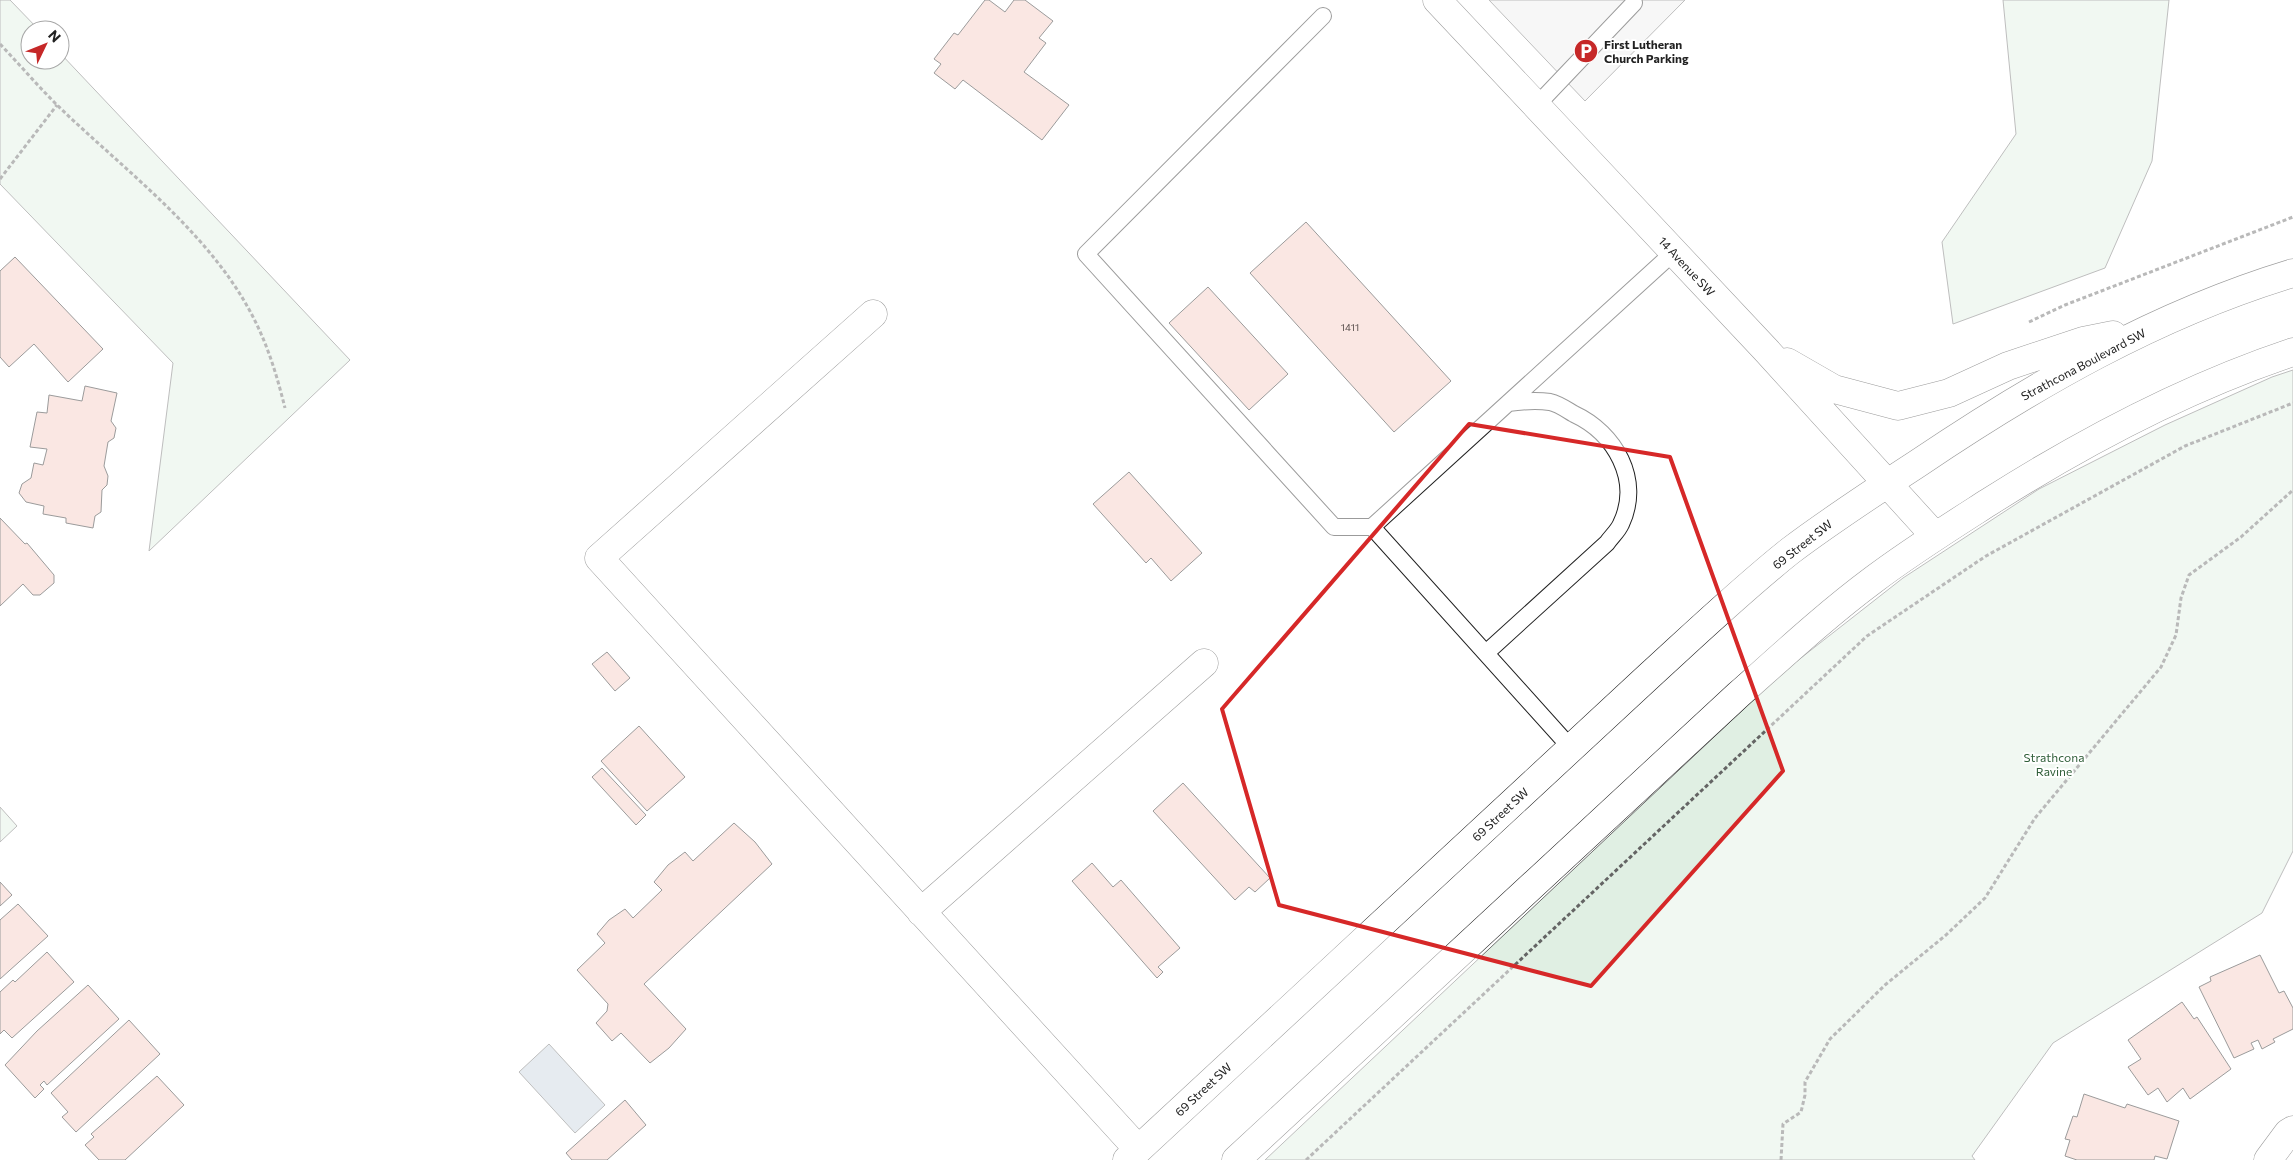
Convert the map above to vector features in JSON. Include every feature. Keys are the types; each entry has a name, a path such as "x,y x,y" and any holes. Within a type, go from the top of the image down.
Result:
{"main road":[{"name":"14 Avenue SW","path":"1437,0 1766,350 1935,536"},
{"name":"Strathcona Boulevard SW","path":"1887,484 1990,415 2082,362 2156,326 2293,273"},
{"path":"873,314 599,558 921,912 1132,1155"},
{"path":"1766,350 1834,389 1898,406 1949,393 2008,366 2083,341 2156,326"},
{"path":"1236,1160 1744,689 1872,580 1935,536 2078,448 2159,406 2247,367 2293,352"},
{"name":"69 Street SW","path":"1132,1155 1753,582 1825,525 1887,484"},
{"path":"921,912 1204,663"},
{"path":"2268,1160 2288,1133 2293,1130"}],"lane":[{"path":"1536,106 1634,3"},
{"path":"1323,16 1086,254 1334,527 1372,526 1674,252"},
{"path":"1486,653 1607,542 1621,525 1626,505 1628,483 1625,466 1606,435 1589,421 1553,403 1538,400 1508,403"},
{"path":"1372,526 1571,748"}],"path":[{"path":"0,44 57,105 137,177 201,243 232,284 257,324 274,367 285,408"},
{"path":"0,179 57,105"},
{"path":"2021,326 2074,301 2293,217"},
{"path":"1306,1160 1867,636 1986,556 2185,446 2293,403"},
{"path":"1781,1160 1783,1124 1801,1112 1805,1095 1805,1082 1830,1039 1885,985 1946,935 1986,898 2034,818 2161,667 2176,635 2181,598 2185,581 2189,575 2242,537 2293,490"}],"highlighted area":[{"path":"1469,424 1670,457 1783,771 1591,986 1279,905 1222,709"}],"green space":[{"path":"0,0 10,0 29,20 20,20 20,70 70,70 70,64 350,360 149,551 173,363 0,184"},
{"path":"2003,0 2169,0 2152,161 2105,268 1953,324 1942,242 2016,134"},
{"name":"Strathcona Ravine","path":"2293,370 2293,851 2262,913 2053,1043 1972,1156 1975,1160 1265,1160 1783,672 1903,578 2039,489 2165,425 2272,377"},
{"path":"0,807 17,826 0,842"}],"shaded area":[{"name":"First Lutheran Church Parking","path":"1489,0 1685,0 1585,101"},
{"path":"549,1044 605,1105 575,1133 519,1072"}],"building":[{"path":"985,0 989,0 1005,12 1014,0 1025,0 1053,21 1039,38 1046,43 1024,72 1069,105 1042,140 963,80 955,89 934,73 941,64 934,59 954,33 958,35"},
{"path":"1306,222 1451,381 1394,432 1250,273"},
{"path":"15,257 103,349 68,382 34,344 9,367 0,357 0,271"},
{"path":"1208,287 1288,374 1249,410 1169,323"},
{"path":"85,386 117,393 111,421 116,428 114,438 108,442 104,466 108,476 107,485 102,490 101,512 95,516 93,528 66,523 66,518 43,514 44,506 26,502 19,493 22,484 31,478 34,463 43,465 47,449 30,447 37,412 47,413 49,395 82,401"},
{"path":"1129,472 1202,553 1171,581 1151,558 1146,563 1093,504"},
{"path":"0,518 25,544 27,543 54,575 54,583 40,595 33,595 23,584 0,606"},
{"path":"607,652 630,678 615,691 592,664"},
{"path":"639,726 685,777 647,811 601,761"},
{"path":"602,768 646,815 636,825 592,777"},
{"path":"1183,783 1270,878 1255,892 1249,887 1235,900 1153,811"},
{"path":"734,823 755,842 772,864 644,984 686,1029 669,1048 650,1063 621,1033 612,1041 596,1023 607,1011 608,1004 577,970 605,943 597,934 609,920 625,909 633,918 662,890 654,882 668,865 685,852 693,861"},
{"path":"1092,863 1113,887 1121,880 1180,948 1158,967 1163,972 1157,978 1072,881"},
{"path":"0,882 12,895 0,906"},
{"path":"18,904 48,936 0,979 0,920"},
{"path":"47,952 74,982 12,1038 4,1030 0,1034 0,992 13,980 15,982"},
{"path":"2260,955 2279,993 2284,991 2293,1008 2293,1029 2273,1039 2275,1042 2262,1049 2258,1040 2251,1043 2254,1049 2234,1058 2199,987 2211,981 2210,977"},
{"path":"88,985 119,1019 47,1085 44,1081 40,1085 44,1089 35,1098 5,1065 37,1031"},
{"path":"2182,1002 2194,1019 2197,1017 2231,1069 2190,1099 2183,1088 2167,1102 2158,1088 2148,1095 2128,1067 2141,1059 2128,1040"},
{"path":"129,1020 160,1054 76,1132 62,1117 68,1112 51,1093"},
{"path":"157,1076 184,1105 125,1160 99,1160 85,1145 94,1137 91,1134"},
{"path":"2084,1094 2125,1108 2127,1104 2179,1121 2167,1159 2155,1156 2154,1160 2077,1160 2065,1156 2070,1140 2065,1139 2073,1116 2077,1117"},
{"path":"625,1100 646,1125 607,1160 572,1160 566,1153"}],"place":[{"name":"First Lutheran Church Parking","path":"1586,51"}]}
